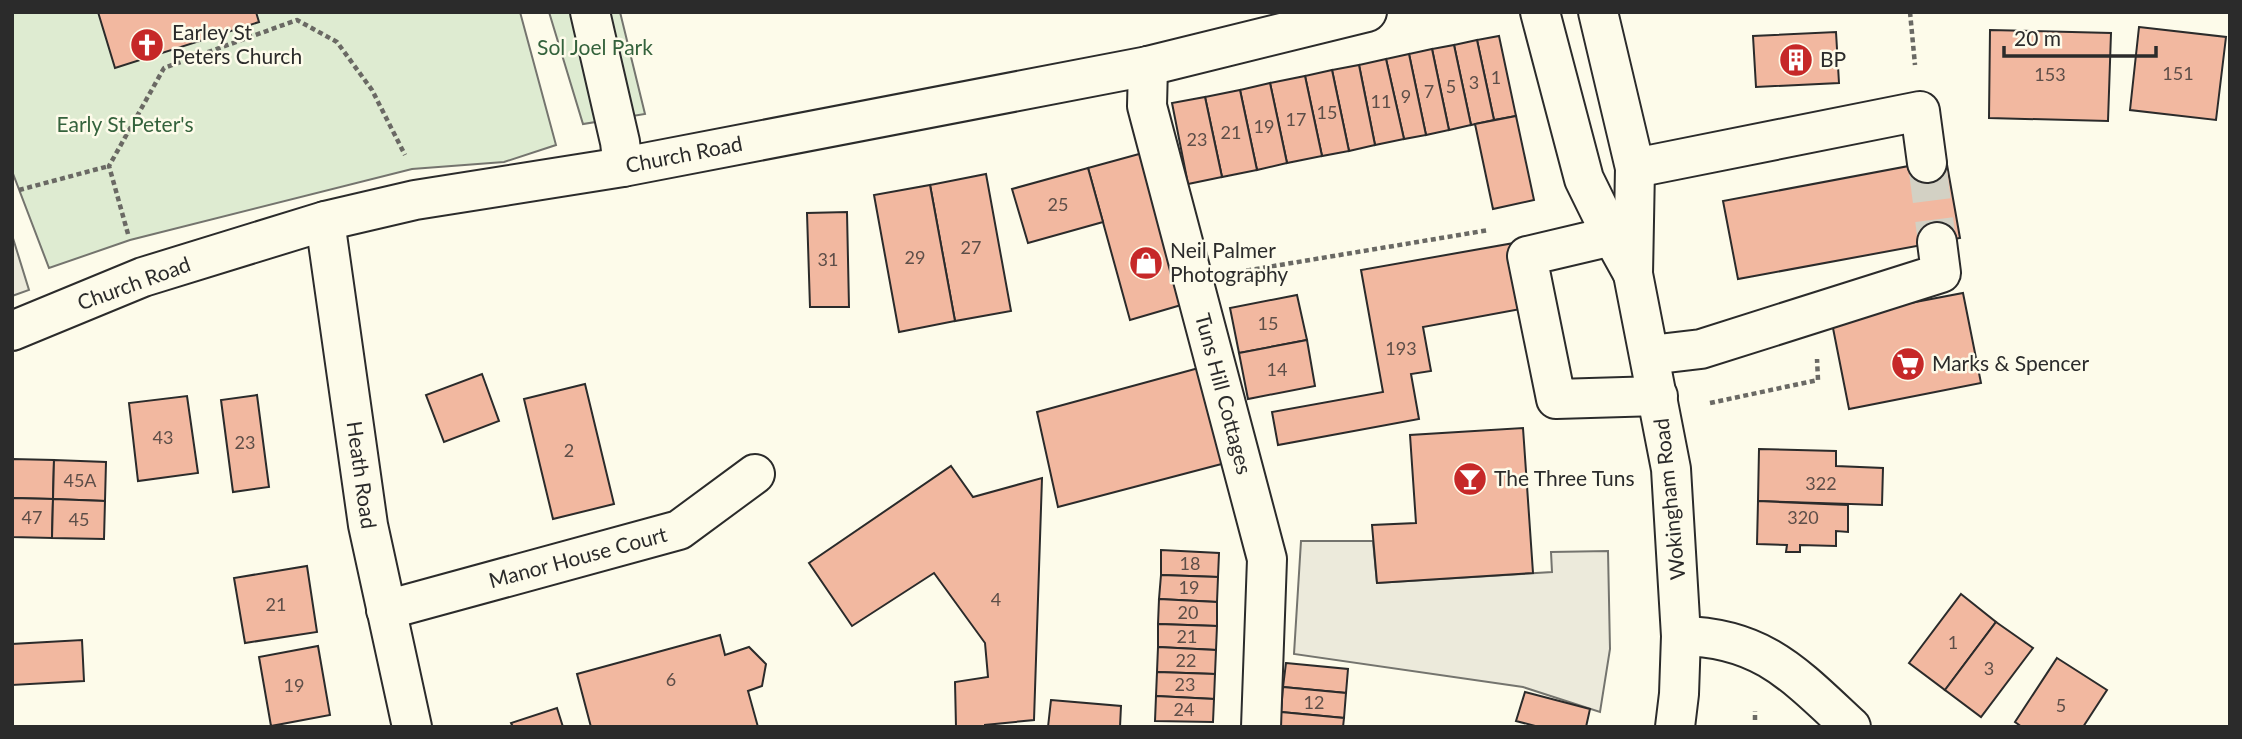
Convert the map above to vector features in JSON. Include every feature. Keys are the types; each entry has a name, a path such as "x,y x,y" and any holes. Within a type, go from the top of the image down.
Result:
{"main road":[{"path":"590,12 620,142 623,167"},
{"name":"Church Road","path":"12,331 143,278 325,221 415,200 623,167 1148,65 1367,12"},
{"name":"Wokingham Road","path":"1539,12 1584,179 1633,274"},
{"name":"Wokingham Road","path":"1598,12 1635,168 1633,274 1671,469 1681,636 1675,727"},
{"name":"Tuns Hill Cottages","path":"1148,65 1147,106 1267,559 1261,727"},
{"path":"1635,168 1920,111 1927,163"},
{"name":"Heath Road","path":"325,221 368,525 412,727"},
{"path":"1612,236 1527,256 1556,399 1658,396"},
{"path":"1650,355 1701,349 1941,273 1937,242"},
{"name":"Manor House Court","path":"386,610 679,530 755,474"},
{"path":"1681,636 1722,639 1756,650 1792,673 1850,727"}],"path":[{"path":"1910,12 1920,111"},
{"path":"19,190 108,166 164,68 298,20 337,42 372,90 412,169 415,200"},
{"path":"108,166 143,278"},
{"path":"1193,279 1490,230"},
{"path":"1710,403 1818,380 1816,353"},
{"path":"1755,711 1755,720"}],"green space":[{"name":"Early St Peter's","path":"12,12 520,12 556,145 504,162 412,169 130,240 49,268 12,171"},
{"name":"Sol Joel Park","path":"549,12 620,12 645,114 583,124"}],"shaded area":[{"path":"12,235 29,290 12,296"},
{"path":"1301,541 1373,541 1377,583 1552,572 1551,552 1608,551 1610,649 1600,712 1523,687 1294,654"}],"building":[{"name":"Earley St Peters Church","path":"98,12 256,12 259,22 115,68"},
{"path":"2139,27 2226,37 2216,120 2130,110"},
{"path":"1990,30 2111,33 2108,121 1989,118"},
{"name":"BP","path":"1836,32 1839,83 1756,87 1753,36"},
{"path":"1499,36 1516,116 1494,120 1477,40"},
{"path":"1477,40 1494,120 1471,125 1454,45"},
{"path":"1454,45 1471,125 1449,130 1432,49"},
{"path":"1432,49 1449,130 1426,135 1409,54"},
{"path":"1409,54 1426,135 1404,139 1386,59"},
{"path":"1386,59 1404,139 1375,145 1359,65"},
{"path":"1359,65 1375,145 1349,151 1332,70"},
{"path":"1332,70 1349,151 1322,156 1305,76"},
{"path":"1305,76 1322,156 1287,163 1270,83"},
{"path":"1270,83 1287,163 1257,170 1240,90"},
{"path":"1240,90 1257,170 1222,177 1205,97"},
{"path":"1205,97 1222,177 1188,184 1172,103"},
{"path":"1516,116 1534,200 1493,209 1475,124"},
{"name":"Neil Palmer Photography","path":"1150,151 1188,303 1130,320 1088,168"},
{"path":"1946,159 1960,238 1738,279 1723,201"},
{"path":"1088,168 1103,222 1028,243 1012,189"},
{"path":"986,174 1011,311 955,321 930,185"},
{"path":"930,185 955,321 899,332 874,195"},
{"path":"847,212 849,307 810,307 807,213"},
{"path":"1514,243 1526,308 1423,327 1431,371 1411,374 1419,419 1278,445 1272,412 1383,392 1361,270"},
{"name":"Marks & Spencer","path":"1963,293 1981,383 1849,409 1831,318"},
{"path":"1297,295 1307,340 1239,353 1230,308"},
{"path":"1307,340 1315,386 1248,399 1239,353"},
{"path":"1206,366 1233,461 1058,507 1037,412"},
{"path":"482,374 499,421 444,442 426,395"},
{"path":"585,384 614,504 553,519 524,399"},
{"path":"257,395 269,487 233,492 221,400"},
{"path":"187,396 198,473 138,481 129,403"},
{"name":"The Three Tuns","path":"1523,428 1533,573 1377,583 1372,525 1416,523 1410,435"},
{"path":"1759,449 1836,451 1836,466 1883,468 1882,505 1758,501"},
{"path":"12,459 54,460 53,499 12,498"},
{"path":"54,460 106,462 105,501 53,499"},
{"path":"951,466 973,497 1042,478 1034,720 985,727 956,727 955,682 988,677 985,643 934,573 852,626 809,563"},
{"path":"12,498 53,499 52,538 12,537"},
{"path":"53,499 105,501 104,539 52,538"},
{"path":"1758,501 1848,505 1848,532 1836,531 1836,546 1800,545 1800,552 1786,552 1787,545 1757,544"},
{"path":"1161,550 1219,553 1218,577 1161,575"},
{"path":"307,566 317,632 245,643 234,578"},
{"path":"1161,575 1218,577 1217,602 1159,599"},
{"path":"1961,594 1996,622 1945,690 1909,663"},
{"path":"1159,599 1217,602 1217,626 1158,624"},
{"path":"1996,622 2033,648 1981,717 1945,690"},
{"path":"1158,624 1217,626 1216,650 1158,647"},
{"path":"720,635 725,655 749,647 766,664 762,686 748,691 758,727 591,727 577,674"},
{"path":"82,640 84,681 12,685 12,644"},
{"path":"318,646 330,715 271,726 259,657"},
{"path":"1158,647 1216,650 1215,674 1157,672"},
{"path":"2057,658 2107,690 2083,727 2022,727 2015,722"},
{"path":"1286,663 1348,669 1346,693 1283,687"},
{"path":"1157,672 1215,674 1214,699 1156,696"},
{"path":"1283,687 1346,693 1344,718 1281,712"},
{"path":"1525,692 1590,709 1586,727 1539,727 1516,721"},
{"path":"1156,696 1214,699 1213,722 1155,721"},
{"path":"1051,700 1121,706 1120,727 1048,727"},
{"path":"557,708 563,727 513,727 511,723"},
{"path":"1281,712 1344,718 1343,727 1280,727"}],"tunnel":[{"path":"1927,163 1937,242"}],"place":[{"name":"Earley St Peters Church","path":"147,45"},
{"name":"BP","path":"1796,60"},
{"name":"Neil Palmer Photography","path":"1146,263"},
{"name":"Marks & Spencer","path":"1908,364"},
{"name":"The Three Tuns","path":"1470,479"}]}
